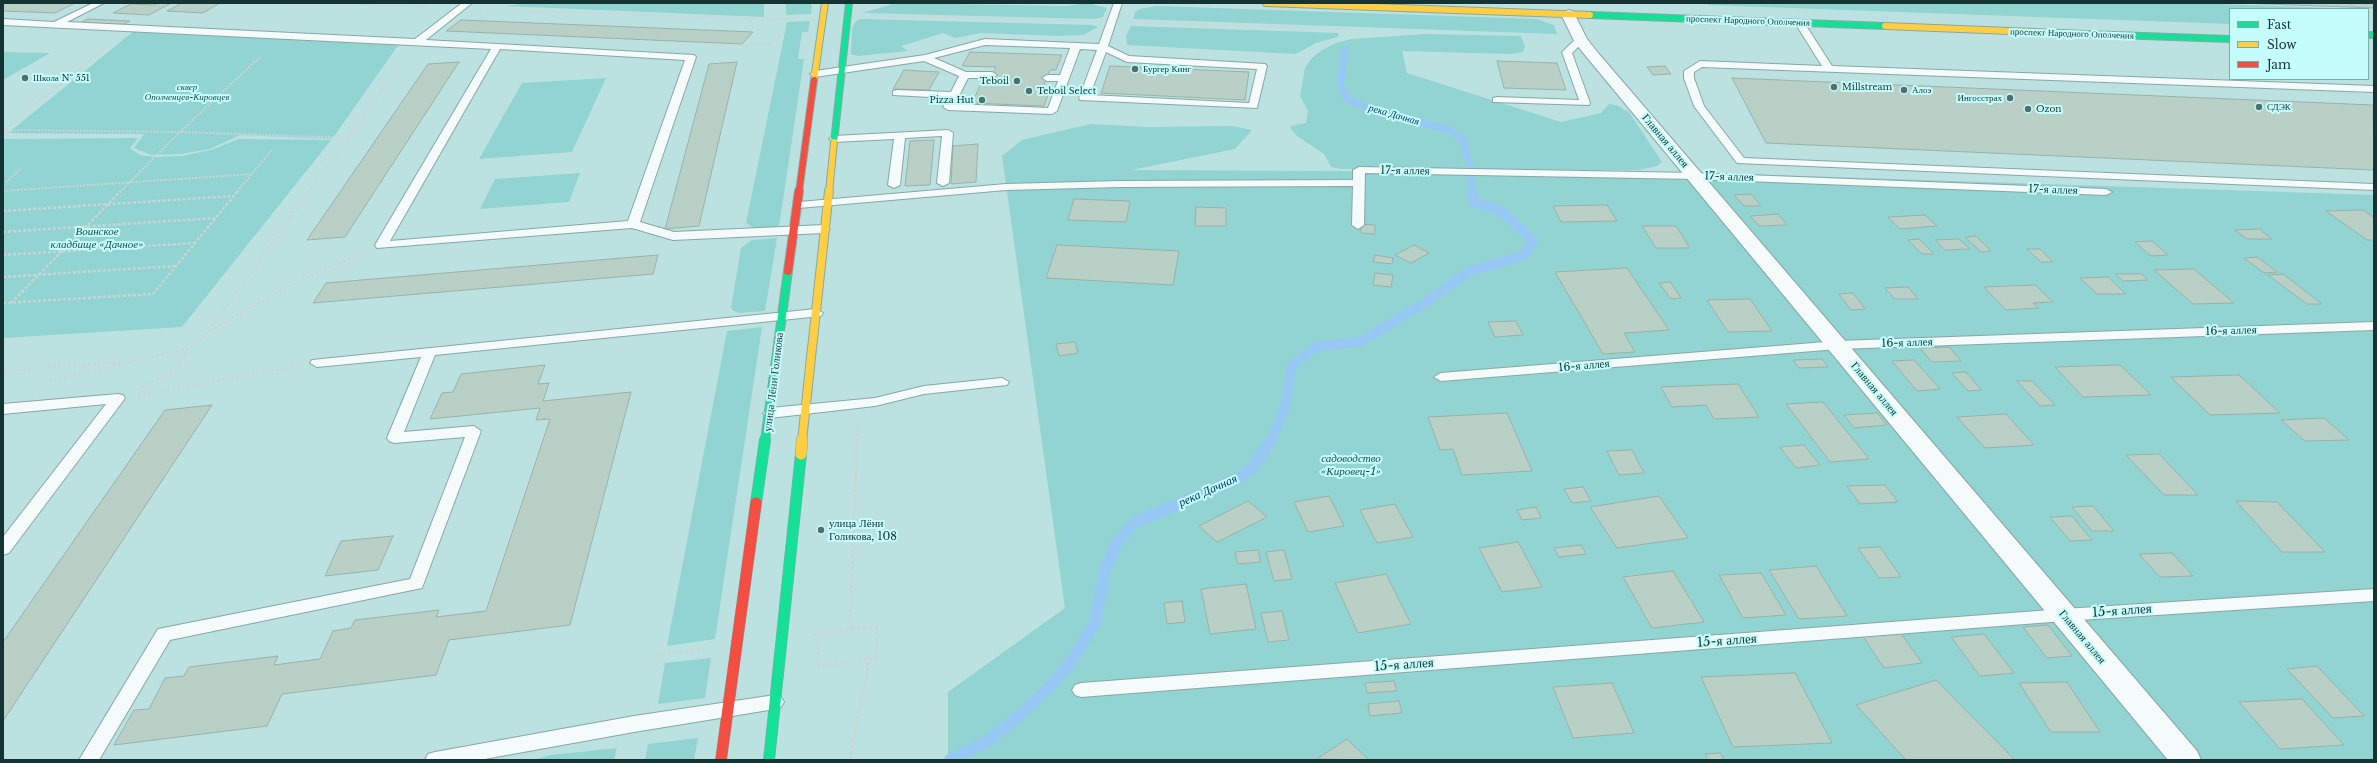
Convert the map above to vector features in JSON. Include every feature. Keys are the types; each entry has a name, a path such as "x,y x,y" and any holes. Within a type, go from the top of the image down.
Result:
{"street":[{"name":"улица Лёни Голикова","path":"721,760 799,204 825,3"},
{"path":"769,760 849,3"},
{"name":"проспект Народного Ополчения","path":"1266,3 2229,40"},
{"name":"проспект Народного Ополчения","path":"1494,3 2229,30"},
{"name":"Главная аллея","path":"1568,14 1580,40 2186,760"}],"lane":[{"path":"55,25 100,3"},
{"path":"815,74 841,72 925,58 985,42 1103,47 1127,59 1262,66 1253,106 1084,98 1103,47 1112,22 1118,3"},
{"path":"417,42 464,6"},
{"path":"3,22 691,57 633,224"},
{"path":"1800,23 1829,69"},
{"path":"1497,100 1585,103 1567,52 1580,40"},
{"path":"381,246 497,46"},
{"path":"965,74 948,107 1052,111 1076,46"},
{"path":"925,58 965,74 992,76"},
{"path":"2374,89 1700,64 1689,71 1689,78 1699,106 1741,161 2374,187"},
{"path":"1047,78 1064,78"},
{"path":"897,92 954,95"},
{"path":"834,139 948,133 943,183"},
{"path":"894,185 900,135"},
{"name":"17-я аллея","path":"1358,224 1359,170 1695,176 2106,192"},
{"path":"799,204 827,203 1006,187 1120,184 1359,183"},
{"path":"381,246 633,224 673,236 794,232 824,229"},
{"path":"317,363 816,313"},
{"name":"16-я аллея","path":"1441,377 1838,345 2374,326"},
{"path":"89,760 164,634 416,584 474,431 394,438 430,352"},
{"path":"770,413 875,402 924,390 1002,382"},
{"path":"3,409 118,398"},
{"path":"3,549 118,398"},
{"name":"15-я аллея","path":"1081,690 2064,615 2374,595"},
{"path":"435,760 634,724 775,702"}],"path":[{"path":"11,303 129,182 316,3"},
{"path":"332,3 464,6 774,20 803,18"},
{"path":"871,15 1373,30"},
{"path":"209,331 417,42"},
{"path":"3,131 109,45"},
{"path":"691,57 717,46 772,45"},
{"path":"3,131 180,132 348,138"},
{"path":"3,303 153,294 272,150"},
{"path":"3,185 21,168"},
{"path":"3,191 253,174"},
{"path":"3,211 234,196"},
{"path":"3,232 216,218"},
{"path":"3,255 195,243"},
{"path":"118,398 175,371 189,348 209,331 302,278 381,246"},
{"path":"3,277 176,266"},
{"path":"48,381 189,348"},
{"path":"3,371 131,361"},
{"path":"158,391 284,369"},
{"path":"850,630 858,416"},
{"path":"806,636 819,634 850,630 877,626 877,658 818,666 819,634"},
{"path":"649,656 713,648"},
{"path":"851,760 854,734 867,676 868,659"}],"green space":[{"path":"529,3 764,3 764,17 505,6"},
{"path":"786,3 810,3 812,6 811,14 786,15"},
{"path":"896,3 1066,6 1087,3 1107,8 1103,17 1094,19 862,13"},
{"path":"1707,3 2194,3 2332,8 2229,8 2229,24 1708,5"},
{"path":"1156,6 1537,19 1554,25 1557,34 1133,19 1135,12 1140,9"},
{"path":"861,19 1092,25 1098,27 1083,35 1059,36 981,33 955,38 943,33 901,46 908,51 858,56 851,54 852,28 856,21"},
{"path":"810,21 808,32 802,32 798,59 804,59 779,227 754,228 746,223 787,22"},
{"path":"1131,26 1339,33 1338,37 1316,43 1296,54 1127,45 1126,36"},
{"name":"сквер Ополченцев-Кировцев","path":"134,31 399,44 332,139 240,135 210,149 181,154 151,155 134,148 144,134 8,133"},
{"path":"1425,34 1521,36 1525,47 1523,52 1511,54 1402,51 1407,73 1561,122 1601,113 1609,104 1616,105 1629,112 1662,162 1657,166 1639,170 1341,169 1331,167 1324,154 1297,136 1291,129 1291,126 1306,123 1308,111 1300,96 1305,68 1311,59 1322,50 1336,43 1351,39"},
{"path":"3,52 50,53 3,80"},
{"path":"606,78 572,152 479,159 522,83"},
{"name":"садоводство «Кировец-1»","path":"1091,124 1148,127 1233,126 1252,130 1235,149 1131,170 1715,173 2374,195 2374,760 948,760 948,692 1065,608 1002,156 1022,140"},
{"name":"Воинское кладбище «Дачное»","path":"138,138 130,148 140,155 155,157 182,156 211,150 239,139 331,140 182,327 3,338 3,139"},
{"path":"580,173 569,202 480,209 495,179"},
{"path":"777,238 765,311 740,313 734,311 731,308 741,248 752,240"},
{"path":"762,327 715,639 667,646 727,331"},
{"path":"711,658 705,698 658,704 665,663"},
{"path":"698,738 694,760 645,760 648,744"},
{"path":"617,748 614,760 533,760 551,755"}],"building":[{"path":"3,3 75,3 55,13 3,11"},
{"path":"158,3 171,3 149,15 113,13 131,4 154,5"},
{"path":"182,3 220,3 203,13 167,11"},
{"path":"2239,3 2374,3 2374,8"},
{"path":"88,19 130,21 122,25 80,23"},
{"path":"461,20 753,32 742,44 446,31"},
{"name":"Teboil","path":"970,52 1062,55 1056,70 1050,70 1043,87 1051,87 1044,106 972,103 981,84 987,85 996,67 962,66"},
{"path":"1497,61 1557,63 1566,90 1504,88"},
{"path":"459,62 345,237 307,240 428,64"},
{"path":"737,62 699,226 665,229 709,64"},
{"path":"1110,66 1249,72 1245,100 1101,93"},
{"path":"1665,66 1671,74 1653,75 1647,67"},
{"path":"904,70 939,72 929,90 893,89"},
{"path":"1732,78 2373,105 2374,170 1766,143"},
{"path":"934,140 930,185 905,186 910,141"},
{"path":"978,144 976,182 951,184 953,146"},
{"path":"1751,194 1761,206 1744,206 1734,195"},
{"path":"1074,199 1130,201 1126,222 1068,220"},
{"path":"1607,205 1617,221 1561,222 1553,206"},
{"path":"1196,207 1226,208 1226,226 1195,226"},
{"path":"2363,210 2374,218 2374,240 2367,240 2326,211"},
{"path":"1778,214 1787,225 1759,226 1750,216"},
{"path":"1925,215 1937,226 1900,229 1888,217"},
{"path":"1361,224 1375,225 1375,234 1361,233"},
{"path":"1642,226 1676,226 1690,248 1656,248"},
{"path":"2259,229 2272,239 2247,239 2235,230"},
{"path":"1976,236 1991,251 1981,252 1965,237"},
{"path":"1919,239 1934,254 1922,254 1908,240"},
{"path":"1959,239 1970,249 1945,250 1935,240"},
{"path":"2152,241 2168,255 2151,256 2135,242"},
{"path":"1057,245 1179,251 1173,285 1046,278"},
{"path":"1414,245 1429,253 1411,263 1395,255"},
{"path":"2027,249 2040,249 2053,262 2041,262"},
{"path":"658,255 653,274 313,303 326,283"},
{"path":"1375,255 1393,258 1392,264 1373,262"},
{"path":"2257,257 2277,272 2264,273 2244,258"},
{"path":"1627,268 1669,330 1624,333 1635,352 1603,354 1555,272"},
{"path":"2194,269 2234,303 2193,304 2154,270"},
{"path":"1375,273 1393,275 1391,287 1373,285"},
{"path":"2116,274 2141,274 2148,280 2123,281"},
{"path":"2283,274 2322,304 2307,304 2268,275"},
{"path":"2108,277 2126,294 2097,294 2080,278"},
{"path":"1670,282 1681,298 1671,299 1659,283"},
{"path":"2035,285 2053,302 2033,303 2039,308 2006,310 1984,287"},
{"path":"1908,287 1918,299 1895,299 1885,288"},
{"path":"1853,293 1865,309 1851,310 1839,294"},
{"path":"1750,299 1772,331 1728,332 1707,300"},
{"path":"1516,321 1523,335 1495,337 1488,322"},
{"path":"1075,342 1078,353 1059,356 1056,344"},
{"path":"1949,347 1961,361 1932,362 1920,348"},
{"path":"1822,359 1828,367 1799,368 1793,360"},
{"path":"1914,360 1940,389 1917,391 1892,361"},
{"path":"545,365 538,384 549,383 543,401 631,392 570,625 449,640 436,675 282,694 267,726 114,745 134,710 149,709 165,678 184,676 189,667 278,656 274,665 320,659 333,631 351,628 355,620 439,610 436,617 486,611 550,419 536,420 540,408 430,419 442,393 453,392 461,374"},
{"path":"2120,365 2151,395 2083,397 2055,367"},
{"path":"1966,372 1981,390 1968,391 1952,373"},
{"path":"2239,375 2280,413 2210,415 2171,377"},
{"path":"2017,381 2032,381 2055,405 2040,406"},
{"path":"1738,384 1759,417 1714,419 1706,405 1672,407 1661,387"},
{"path":"1823,402 1869,459 1830,462 1786,404"},
{"path":"212,405 3,721 3,642 165,410"},
{"path":"1507,413 1532,471 1462,475 1453,449 1440,450 1428,417"},
{"path":"1877,413 1887,425 1854,428 1844,415"},
{"path":"2006,414 2034,445 1985,448 1957,417"},
{"path":"2324,418 2349,440 2305,441 2281,420"},
{"path":"1804,445 1820,465 1796,468 1780,447"},
{"path":"1632,450 1644,473 1619,475 1607,451"},
{"path":"2159,454 2198,495 2164,495 2126,455"},
{"path":"1885,485 1898,502 1860,504 1847,486"},
{"path":"1583,487 1591,501 1572,503 1564,489"},
{"path":"1329,496 1344,526 1308,532 1294,502"},
{"path":"1659,496 1688,538 1617,548 1590,507"},
{"path":"1248,501 1267,517 1217,542 1199,526"},
{"path":"2236,501 2277,502 2325,552 2282,552"},
{"path":"1395,504 1413,537 1377,543 1360,510"},
{"path":"2093,506 2114,531 2092,531 2072,507"},
{"path":"1536,507 1541,518 1522,520 1517,510"},
{"path":"2072,516 2092,540 2070,541 2050,517"},
{"path":"393,536 378,570 325,576 341,541"},
{"path":"1518,542 1542,587 1502,592 1479,548"},
{"path":"1581,545 1586,554 1559,557 1554,548"},
{"path":"1880,547 1901,577 1879,578 1858,548"},
{"path":"1258,550 1261,562 1238,564 1235,552"},
{"path":"1284,550 1292,579 1274,581 1266,552"},
{"path":"2172,553 2193,576 2160,577 2139,554"},
{"path":"1816,566 1847,616 1799,619 1769,570"},
{"path":"1673,571 1704,622 1652,628 1623,577"},
{"path":"1761,573 1786,615 1743,618 1719,575"},
{"path":"1386,574 1411,624 1358,633 1335,583"},
{"path":"1246,584 1256,629 1210,634 1201,589"},
{"path":"1182,601 1185,622 1167,624 1164,603"},
{"path":"1282,611 1289,640 1268,642 1261,613"},
{"path":"2048,625 2072,656 2047,658 2023,627"},
{"path":"1899,631 1922,663 1884,668 1862,635"},
{"path":"1984,634 2014,673 1980,676 1951,637"},
{"path":"2317,666 2364,716 2333,718 2287,669"},
{"path":"1795,673 1832,743 1733,747 1701,677"},
{"path":"1936,680 2015,760 1906,760 1856,705"},
{"path":"1394,681 1397,691 1367,693 1365,683"},
{"path":"2067,682 2100,732 2051,732 2019,683"},
{"path":"1612,683 1634,733 1573,738 1553,687"},
{"path":"2302,699 2344,745 2280,749 2239,702"},
{"path":"1399,701 1402,713 1370,716 1368,704"},
{"path":"1347,739 1369,760 1317,759"},
{"path":"1720,753 1724,760 1708,760 1705,754"}],"waterway":[{"name":"река Дачная","path":"1345,50 1340,86 1347,99 1376,112 1450,130 1463,140 1470,166"},
{"name":"река Дачная","path":"1471,179 1472,192"},
{"name":"река Дачная","path":"1271,441 1285,408 1292,365 1318,346 1360,342 1425,303 1470,271 1523,256 1533,241 1503,212 1473,201 1472,191"},
{"name":"река Дачная","path":"950,760 988,741 1025,711 1050,687 1075,656 1095,623 1105,571 1115,546 1134,523 1239,478 1253,467 1272,440"}],"traffic: fast":[{"path":"834,142 849,3"},
{"path":"1590,15 1885,26"},
{"path":"2085,34 2229,39"},
{"path":"2369,35 2374,35"},
{"path":"756,503 788,271"},
{"path":"769,760 801,454"}],"traffic: slow":[{"path":"814,80 825,3"},
{"path":"1266,3 1590,15"},
{"path":"1885,26 2085,34"},
{"path":"801,454 834,142"}],"traffic: jam":[{"path":"788,271 814,80"},
{"path":"721,760 756,503"}],"place":[{"name":"Бургер Кинг","path":"1135,69"},
{"name":"Школа № 551","path":"25,78"},
{"name":"Teboil","path":"1017,81"},
{"name":"Millstream","path":"1834,87"},
{"name":"Алоэ","path":"1904,90"},
{"name":"Teboil Select","path":"1029,91"},
{"name":"Ингосстрах","path":"2010,98"},
{"name":"Pizza Hut","path":"982,100"},
{"name":"СДЭК","path":"2259,107"},
{"name":"Ozon","path":"2028,109"},
{"name":"улица Лёни Голикова, 108","path":"821,530"}]}
